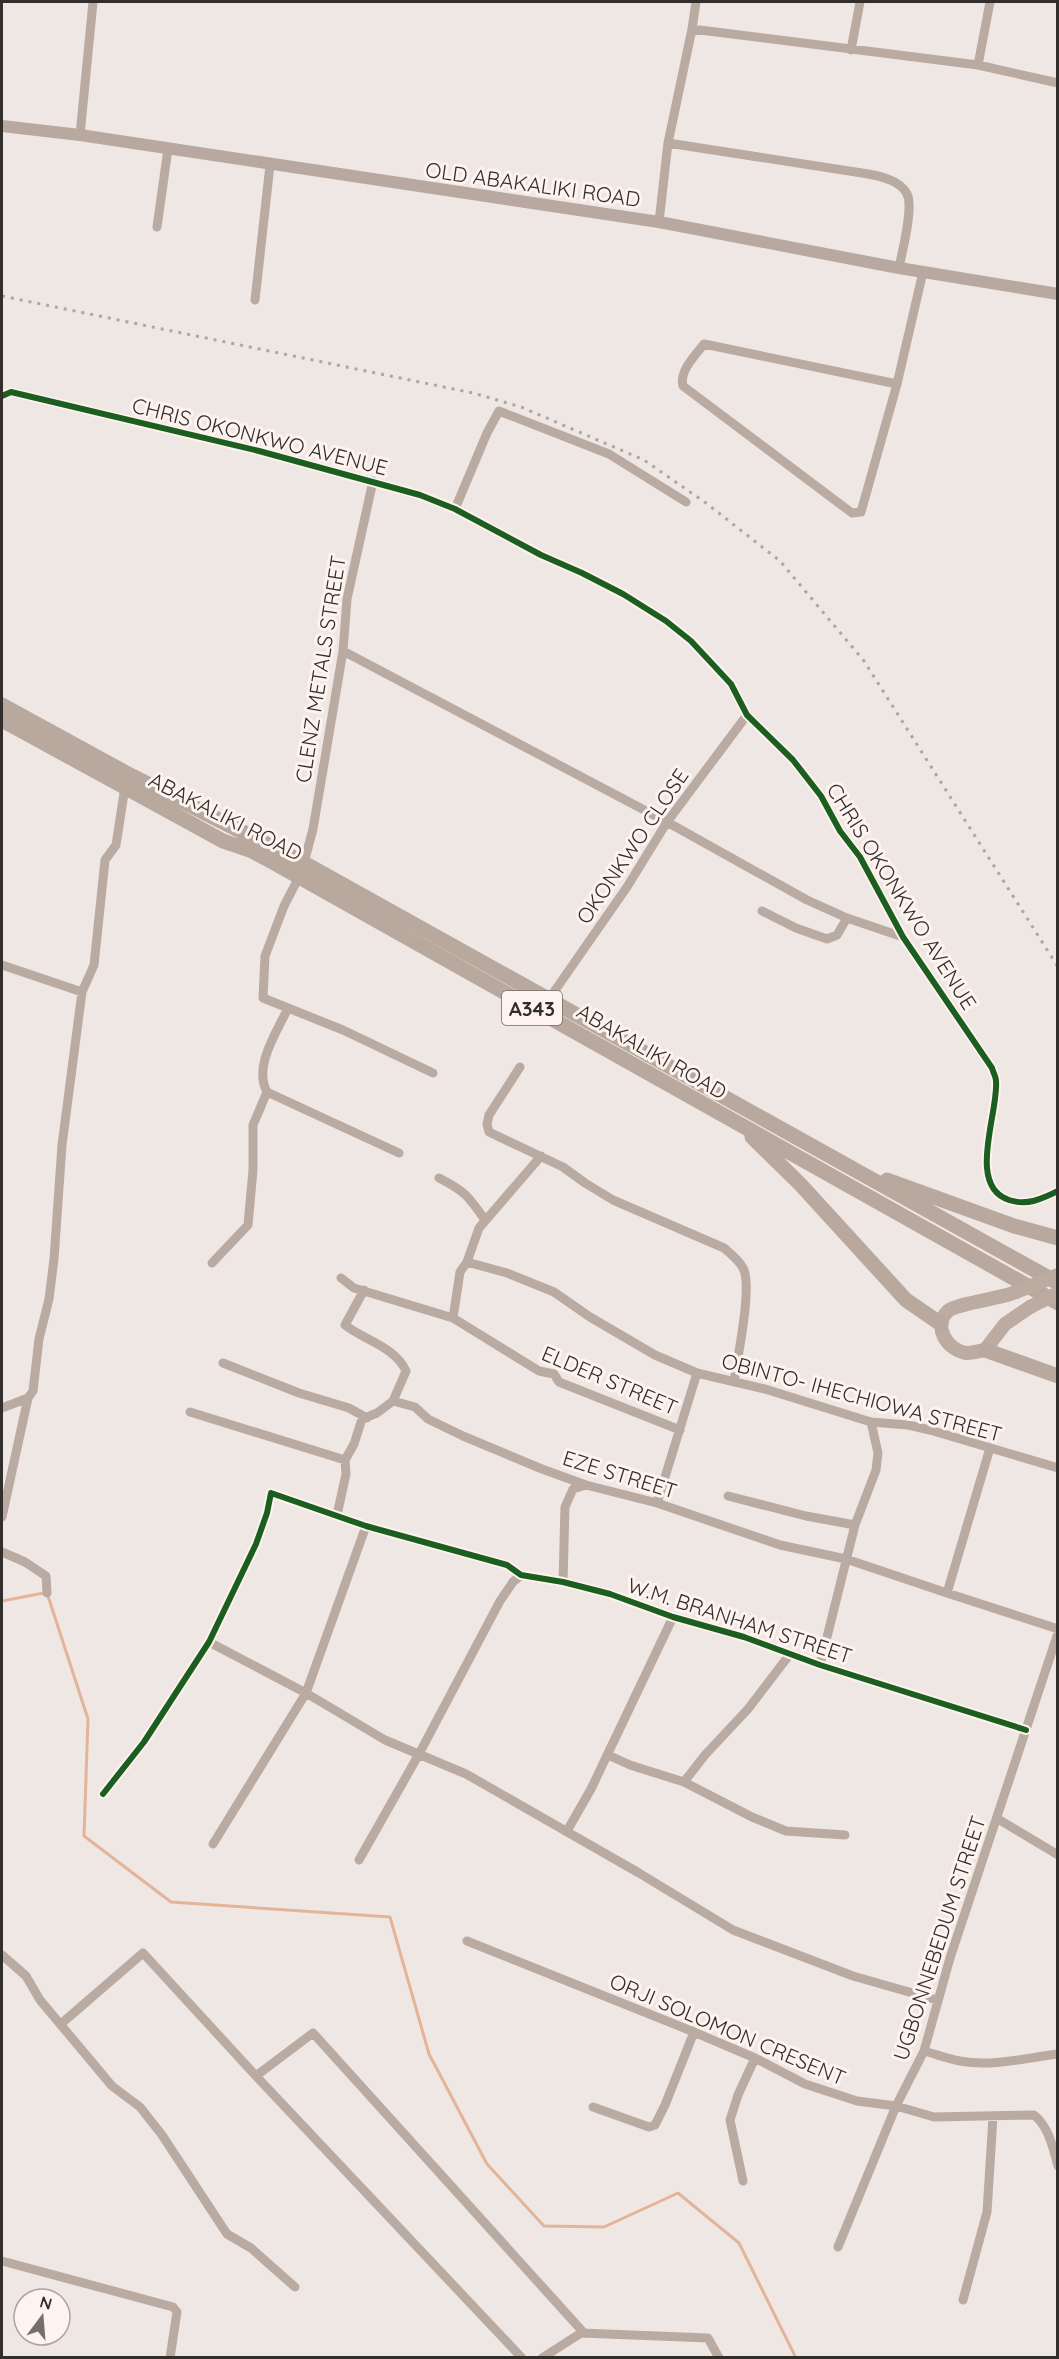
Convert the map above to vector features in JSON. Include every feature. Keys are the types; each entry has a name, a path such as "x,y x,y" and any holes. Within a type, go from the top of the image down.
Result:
{"highway":[{"name":"ABAKALIKI ROAD","path":"2,705 302,870 742,1126 1058,1303"},
{"name":"ABAKALIKI ROAD","path":"2,720 224,841 302,870 549,999 1058,1283"},
{"path":"742,1126 800,1184 906,1300 941,1324"},
{"path":"846,1166 1014,1226 1058,1238"},
{"path":"985,1350 1058,1376"}],"main road":[{"name":"OLD ABAKALIKI ROAD","path":"2,126 80,135 659,222 899,268 1058,294"},
{"path":"1058,1275 993,1300 958,1305 947,1312 941,1324 943,1336 953,1348 967,1353 985,1350 1005,1324 1058,1293"}],"street":[{"path":"80,135 93,2"},
{"path":"659,222 668,143 696,2"},
{"path":"851,50 860,2"},
{"path":"978,65 990,2"},
{"path":"692,29 978,65 1058,84"},
{"path":"668,143 851,171 891,180 907,192 910,203 899,268"},
{"path":"157,227 168,149"},
{"path":"255,300 270,165"},
{"path":"897,384 704,344 682,376 683,386 852,513 861,512 897,384 923,272"},
{"name":"CHRIS OKONKWO AVENUE","path":"2,396 11,392 65,404 259,451 420,495 455,509 541,555 623,594 666,621 691,641 731,684 747,715 793,760 821,796 840,831 860,857 903,937 992,1068 996,1080 989,1132 990,1184 1000,1197 1018,1203 1038,1201 1058,1191"},
{"path":"455,509 499,411 609,454 686,502"},
{"name":"CLENZ METALS STREET","path":"288,1008 263,998 265,956 273,931 302,870 313,830 343,651 347,599 373,481"},
{"path":"343,651 667,822 807,900 847,918 903,937"},
{"name":"OKONKWO CLOSE","path":"549,999 627,887 667,822 747,715"},
{"path":"2,1517 28,1398 33,1391 39,1339 50,1299 59,1213 62,1145 82,992 94,965 105,860 116,845 125,787"},
{"path":"762,911 796,928 827,939 834,938 847,918"},
{"path":"2,965 82,992"},
{"path":"399,1153 267,1092 262,1080 268,1049 288,1008 343,1030 433,1073"},
{"path":"519,1067 489,1115 487,1124 489,1132 563,1167 613,1200 724,1248 745,1270 747,1283 734,1382"},
{"path":"212,1263 248,1225 253,1170 253,1125 267,1092"},
{"path":"453,1318 460,1272 479,1228 541,1156"},
{"path":"439,1178 458,1187 468,1196 485,1220"},
{"name":"OBINTO- IHECHIOWA STREET","path":"466,1262 507,1273 554,1293 655,1355 697,1373 795,1397 871,1422 908,1425 1058,1468"},
{"name":"ELDER STREET","path":"341,1278 354,1288 453,1318 539,1371 554,1374 559,1382 680,1430"},
{"path":"337,1515 346,1474 345,1460 354,1444 362,1419 377,1413 393,1401 406,1371 403,1365 383,1347 359,1336 345,1325 364,1290"},
{"path":"224,1363 299,1393 349,1408 367,1418"},
{"path":"657,1503 697,1373"},
{"path":"2,1408 28,1398"},
{"name":"EZE STREET","path":"393,1401 415,1407 428,1419 463,1436 586,1485 657,1503 780,1545 846,1559 1058,1631"},
{"path":"190,1412 345,1460"},
{"path":"820,1665 855,1525 876,1470 878,1453 871,1422"},
{"path":"947,1593 990,1448"},
{"path":"564,1582 566,1507 573,1489 586,1485"},
{"name":"W.M. BRANHAM STREET","path":"209,1642 256,1544 267,1513 271,1493 366,1526 507,1565 521,1575 564,1582 610,1594 673,1617 744,1637 820,1665 1026,1730"},
{"path":"728,1496 806,1516 855,1525"},
{"path":"213,1844 306,1693 366,1526"},
{"path":"2,1552 26,1562 46,1576 47,1593"},
{"path":"359,1860 419,1754 500,1601 513,1582 521,1575"},
{"path":"567,1831 608,1755 673,1617"},
{"name":"UGBONNEBEDUM STREET","path":"838,2247 896,2106 924,2051 937,2000 1056,1646 1058,1631"},
{"path":"103,1794 144,1742 209,1642 306,1693 384,1740 466,1774 733,1930 853,1976 937,2000"},
{"path":"684,1782 705,1755 748,1709 790,1654"},
{"path":"608,1755 630,1765 684,1782 741,1812 786,1831 845,1835"},
{"path":"998,1819 1058,1855"},
{"name":"ORJI SOLOMON CRESENT","path":"467,1941 694,2032 754,2058 805,2084 856,2101 896,2106 933,2117 1034,2115 1046,2129 1058,2166"},
{"path":"62,2023 143,1953 522,2358"},
{"path":"2,1955 26,1976 40,2000 62,2023 112,2086 140,2108 162,2134 227,2234 251,2248 295,2287"},
{"path":"593,2107 649,2127 655,2125 694,2032"},
{"path":"256,2076 313,2033 584,2333"},
{"path":"924,2051 961,2061 981,2062 999,2062 1058,2054"},
{"path":"743,2181 730,2120 754,2058"},
{"path":"963,2300 987,2212 993,2117"},
{"path":"2,2261 173,2307 177,2312 170,2358"},
{"path":"542,2358 584,2333 708,2338 719,2358"}],"waterway":[{"path":"2,1601 44,1593"},
{"path":"48,1596 88,1719 84,1836 171,1902 390,1917 429,2054 487,2164 544,2226 604,2227 678,2193 739,2243 796,2358"}],"railway":[{"path":"2,296 473,393 521,407 644,460 706,503 780,561 864,661 1058,967"}],"cycle path":[{"path":"2,396 11,392 259,451 420,495 455,509 541,555 582,573 623,594 666,621 691,641 731,684 747,715 793,760 821,796 840,831 860,857 903,937 992,1068 996,1079 996,1094 987,1164 989,1180 996,1192 1009,1200 1028,1202 1058,1191"},
{"path":"103,1794 144,1742 209,1642 256,1544 267,1513 271,1493 366,1526 507,1565 521,1575 563,1582 610,1594 673,1617 744,1637 820,1665 1026,1730"}]}
